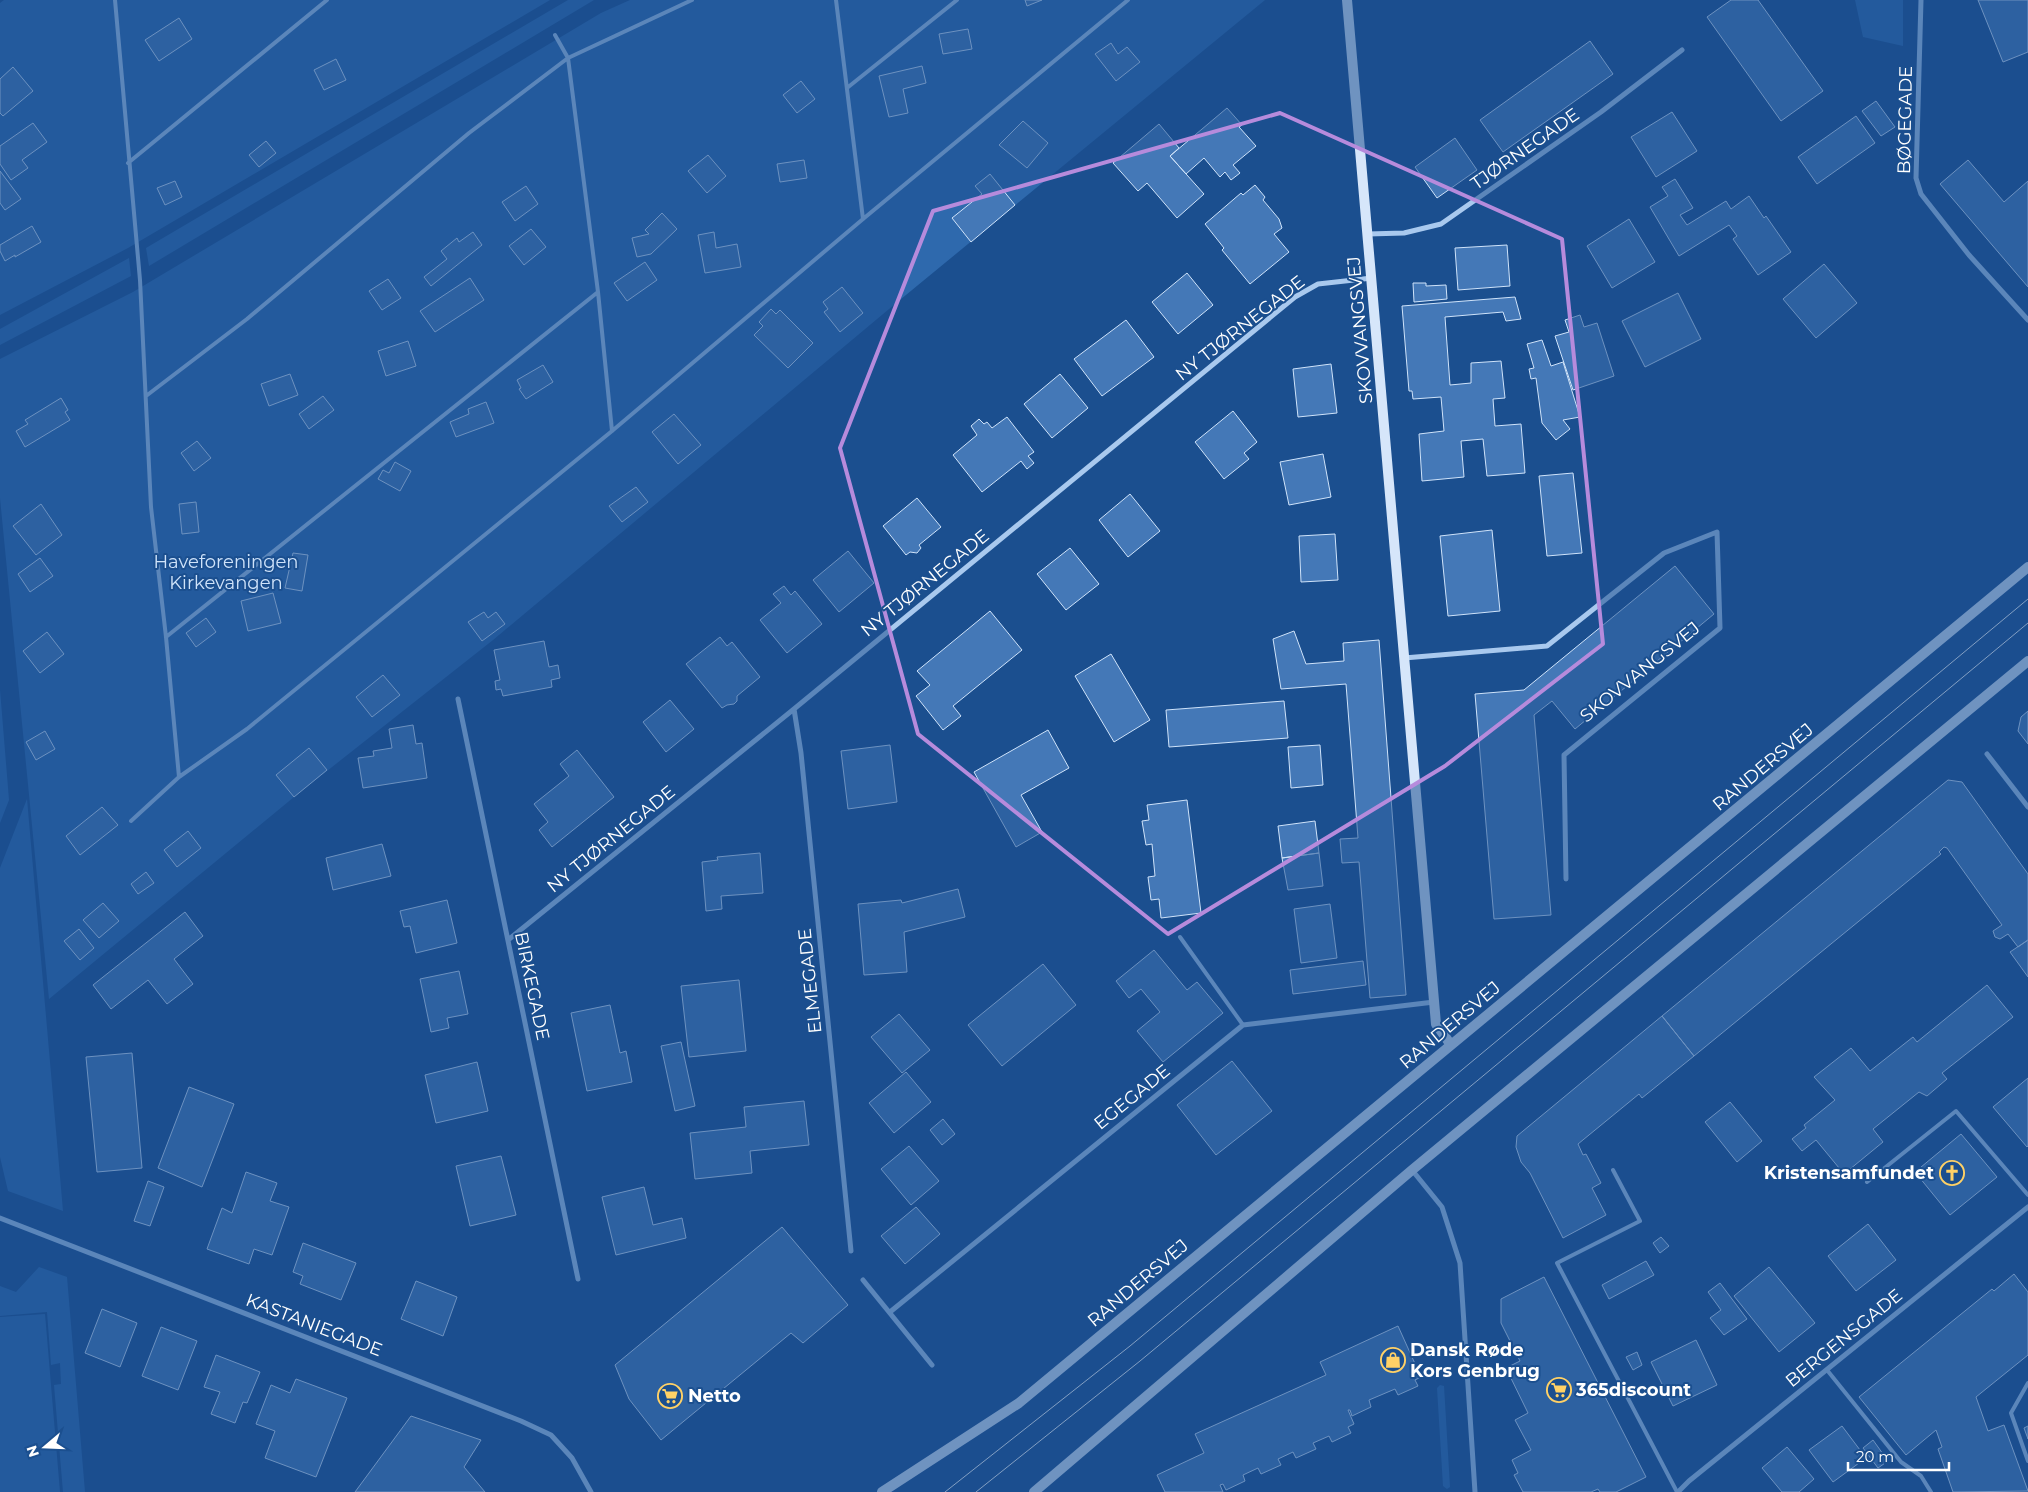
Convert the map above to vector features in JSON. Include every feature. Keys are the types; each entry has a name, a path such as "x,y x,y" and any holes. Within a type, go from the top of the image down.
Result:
{"street":[{"name":"SKOVVANGSVEJ","path":"1347,0 1436,1024 1451,1045"},
{"name":"BØGEGADE","path":"1921,0 1916,178 1921,194 1969,255 2028,320"},
{"name":"TJØRNEGADE","path":"1368,234 1404,233 1440,224 1601,112 1682,50"},
{"name":"NY TJØRNEGADE","path":"508,940 794,709 1294,298 1318,284 1372,278"},
{"name":"SKOVVANGSVEJ","path":"1404,658 1547,646 1664,553 1717,532 1720,628 1564,755 1566,879"},
{"name":"RANDERSVEJ","path":"882,1492 1019,1403 2028,567"},
{"path":"1034,1492 1412,1170 2028,662"},
{"name":"BIRKEGADE","path":"458,699 578,1279"},
{"name":"ELMEGADE","path":"794,709 801,753 851,1251"},
{"path":"1987,754 2028,807"},
{"path":"1243,1025 1434,1002"},
{"name":"EGEGADE","path":"890,1312 1243,1025"},
{"path":"1412,1170 1442,1207 1460,1263 1474,1492"},
{"name":"BERGENSGADE","path":"1677,1492 2028,1207"},
{"name":"KASTANIEGADE","path":"0,1218 521,1421 551,1435 572,1458 591,1492"},
{"path":"863,1280 932,1365"}],"lane":[{"path":"115,0 128,163 140,280 151,507 166,637 178,777"},
{"path":"128,163 327,0"},
{"path":"146,396 247,319 469,133 568,58 692,0"},
{"path":"836,0 862,219"},
{"path":"847,88 957,0"},
{"path":"131,822 178,777 247,729 612,431 862,219 1128,0"},
{"path":"555,35 568,58 598,292 612,431"},
{"path":"166,637 598,292"},
{"path":"1180,937 1243,1025"},
{"path":"1867,1182 1956,1111 2028,1196"},
{"path":"1613,1170 1640,1221 1557,1263 1677,1492"},
{"path":"1827,1370 1901,1462 1920,1476 1930,1492"},
{"path":"2028,1383 2011,1413 2028,1461"}],"highlighted area":[{"path":"1280,113 1562,239 1603,644 1445,766 1168,934 918,734 840,448 933,211"}],"green space":[{"path":"4,0 550,0 128,248 0,315 0,3"},
{"path":"568,0 594,0 149,266 146,248"},
{"name":"Haveforeningen Kirkevangen","path":"630,0 1265,0 895,304 493,640 294,797 49,999 0,498 0,359 133,292 601,13"},
{"path":"1855,0 1903,0 1903,46 1863,37"},
{"path":"129,258 131,276 0,345 0,329"},
{"path":"0,690 9,800 0,823"},
{"path":"27,799 63,1211 8,1191 0,1157 0,868"},
{"path":"39,1267 67,1277 85,1492 63,1492 54,1385 61,1384 60,1363 51,1365 47,1312 0,1316 0,1286 16,1292"},
{"path":"45,1314 60,1492 0,1492 0,1317"},
{"path":"1440,1385 1444,1386 1450,1487 1447,1489 1443,1486 1437,1388"}],"building":[{"path":"1025,0 1042,0 1027,6"},
{"path":"1731,0 1758,0 1823,91 1781,121 1707,17"},
{"path":"1978,0 2028,0 2028,52 2003,62"},
{"path":"179,18 192,39 159,61 145,40"},
{"path":"968,29 972,49 943,54 939,34"},
{"path":"1590,41 1613,74 1503,152 1480,120"},
{"path":"1111,43 1118,54 1127,47 1140,62 1116,81 1095,54"},
{"path":"336,59 346,80 324,90 314,70"},
{"path":"922,66 926,83 903,89 908,113 889,117 879,76"},
{"path":"13,67 33,91 3,116 0,113 0,79"},
{"path":"801,81 815,99 797,113 783,95"},
{"path":"1876,101 1895,127 1881,136 1862,111"},
{"path":"1227,108 1242,125 1239,127 1256,146 1233,165 1240,173 1231,180 1225,172 1220,177 1204,158 1186,174 1170,156"},
{"path":"1672,112 1697,151 1656,177 1631,137"},
{"path":"1856,116 1875,143 1817,184 1798,157"},
{"path":"1023,121 1048,143 1027,168 999,145"},
{"path":"33,123 47,142 22,160 28,168 11,180 0,164 0,146"},
{"path":"1159,124 1179,148 1170,156 1204,194 1177,218 1147,183 1138,191 1113,163"},
{"path":"1455,138 1477,170 1437,198 1415,167"},
{"path":"266,141 276,153 259,167 249,155"},
{"path":"708,155 726,176 707,193 688,171"},
{"path":"804,160 807,178 780,182 777,164"},
{"path":"1968,160 2004,202 2028,181 2028,287 1940,184"},
{"path":"0,171 21,199 5,210 0,203"},
{"path":"990,174 1015,205 971,242 952,218 982,194 975,186"},
{"path":"1675,179 1693,208 1680,215 1687,225 1726,201 1731,209 1749,196 1764,218 1766,216 1791,252 1758,275 1733,239 1737,236 1729,225 1679,256 1650,207 1668,196 1662,187"},
{"path":"175,181 182,197 165,205 157,188"},
{"path":"1255,185 1265,197 1263,200 1279,219 1282,228 1274,234 1289,252 1250,284 1222,250 1224,248 1205,224 1241,193 1243,195"},
{"path":"526,186 538,204 515,221 502,202"},
{"path":"662,213 677,229 651,254 637,257 632,238 649,234 645,230"},
{"path":"1629,219 1655,262 1612,288 1587,246"},
{"path":"32,226 41,242 5,261 0,251 0,245"},
{"path":"531,229 546,247 524,265 509,246"},
{"path":"473,232 482,245 431,286 424,277 447,259 441,251 457,238 459,242"},
{"path":"714,232 716,248 737,244 741,267 705,273 698,235"},
{"path":"1507,245 1510,286 1458,290 1455,248"},
{"path":"645,262 657,280 627,301 614,283"},
{"path":"1824,264 1857,303 1816,338 1783,299"},
{"path":"1187,273 1213,305 1178,334 1152,302"},
{"path":"470,278 484,300 435,332 420,311"},
{"path":"388,279 401,298 382,310 369,291"},
{"path":"1413,283 1426,283 1426,286 1446,285 1447,299 1414,302"},
{"path":"842,287 863,313 840,332 824,312 828,309 823,302"},
{"path":"1678,293 1701,339 1645,367 1622,321"},
{"path":"1515,297 1521,319 1506,321 1503,312 1445,317 1450,385 1471,383 1471,363 1501,361 1505,398 1493,399 1495,426 1521,424 1525,473 1487,476 1483,439 1461,441 1464,477 1422,481 1419,434 1444,431 1441,397 1413,399 1412,391 1409,391 1402,306"},
{"path":"771,309 776,314 780,310 813,343 788,368 754,335 763,326 759,322"},
{"path":"1580,315 1584,327 1597,323 1614,376 1573,390 1555,336 1569,332 1565,320"},
{"path":"1126,320 1154,357 1102,396 1074,359"},
{"path":"1542,340 1551,366 1563,362 1580,417 1563,420 1570,429 1556,440 1542,423 1536,378 1531,379 1529,369 1534,368 1527,344"},
{"path":"408,341 416,366 386,376 378,351"},
{"path":"1331,364 1337,413 1298,417 1293,369"},
{"path":"543,365 553,382 526,399 519,389 521,388 517,380"},
{"path":"290,374 298,395 269,406 261,384"},
{"path":"1060,374 1088,408 1052,438 1024,404"},
{"path":"323,396 334,410 309,429 299,414"},
{"path":"61,398 68,410 65,412 70,420 25,447 16,431 28,424 25,420"},
{"path":"486,402 494,423 456,437 450,422 469,414 468,409"},
{"path":"1233,411 1257,442 1244,453 1249,459 1224,479 1195,442"},
{"path":"674,414 701,445 678,464 652,432"},
{"path":"1007,417 1034,452 1028,456 1034,463 1027,469 1021,461 982,492 953,455 977,435 971,426 979,419 984,424 987,422 992,428"},
{"path":"197,441 211,458 194,471 181,453"},
{"path":"1323,454 1331,497 1289,505 1280,462"},
{"path":"395,462 411,471 400,491 378,479 383,470 389,473"},
{"path":"1573,473 1582,553 1547,556 1539,476"},
{"path":"636,487 648,502 622,522 609,506"},
{"path":"1130,494 1160,531 1128,557 1099,520"},
{"path":"917,498 941,527 919,545 921,548 917,553 910,552 906,555 883,526"},
{"path":"196,502 199,532 182,534 179,504"},
{"path":"41,504 62,535 36,555 13,526"},
{"path":"1492,530 1500,611 1448,616 1440,536"},
{"path":"1335,534 1338,580 1301,582 1299,536"},
{"path":"1070,548 1099,584 1066,610 1037,574"},
{"path":"848,551 874,583 839,612 813,580"},
{"path":"293,553 308,555 302,591 285,588"},
{"path":"40,558 53,576 30,592 18,574"},
{"path":"1675,566 1714,614 1575,729 1552,701 1534,715 1551,915 1494,919 1475,694 1524,690"},
{"path":"784,586 791,595 795,591 822,624 787,653 760,620 781,603 773,594"},
{"path":"273,593 281,623 248,631 241,601"},
{"path":"990,611 1022,650 953,706 961,716 943,730 916,696 930,685 917,671"},
{"path":"484,612 488,618 496,612 505,624 482,641 468,622"},
{"path":"206,618 216,632 196,647 186,633"},
{"path":"1294,631 1306,664 1344,661 1343,643 1379,640 1406,995 1370,998 1359,862 1342,863 1340,839 1358,838 1346,684 1281,689 1273,639"},
{"path":"47,632 64,654 40,673 23,651"},
{"path":"720,637 727,646 732,642 760,677 737,696 737,701 734,704 722,708 686,664"},
{"path":"544,641 549,667 558,665 560,678 551,680 552,687 503,696 501,689 496,690 495,681 500,680 494,650"},
{"path":"1111,654 1150,720 1114,742 1075,676"},
{"path":"383,675 400,695 372,717 356,697"},
{"path":"670,700 694,729 666,752 643,722"},
{"path":"1284,701 1288,738 1169,747 1166,710"},
{"path":"2028,711 2028,744 2018,731 2021,717"},
{"path":"413,725 416,744 422,743 427,778 363,788 358,758 374,756 373,751 392,748 389,729"},
{"path":"1048,730 1069,768 1021,795 1042,832 1016,847 974,772"},
{"path":"45,731 55,749 36,760 26,742"},
{"path":"890,745 897,802 848,809 841,751"},
{"path":"1320,745 1323,785 1291,788 1288,747"},
{"path":"309,748 327,770 294,797 276,775"},
{"path":"577,750 614,797 552,847 539,830 548,822 534,804 569,776 560,764"},
{"path":"1948,780 1962,782 2028,874 2028,940 2018,947 2008,934 2000,939 1995,937 1993,931 2002,925 1947,848 1944,847 1939,852 1941,854 1694,1056 1662,1016"},
{"path":"1187,800 1201,913 1161,918 1159,899 1151,900 1148,877 1155,876 1152,844 1146,845 1142,821 1149,820 1147,805"},
{"path":"102,807 118,825 80,855 66,836"},
{"path":"1315,821 1319,853 1282,858 1278,826"},
{"path":"188,831 201,848 177,867 164,850"},
{"path":"382,844 391,876 333,890 326,858"},
{"path":"760,853 763,893 721,896 722,909 706,911 702,862 718,860 717,857"},
{"path":"1319,853 1323,886 1288,890 1282,858"},
{"path":"146,872 154,883 138,894 131,884"},
{"path":"958,889 965,917 904,932 907,972 864,975 858,904 901,900 902,903"},
{"path":"447,900 457,943 416,953 410,926 404,927 400,911"},
{"path":"103,903 119,921 99,938 83,920"},
{"path":"1330,904 1337,958 1301,963 1294,909"},
{"path":"185,912 203,936 174,959 193,984 167,1004 148,980 111,1009 93,985"},
{"path":"79,929 94,948 80,960 64,941"},
{"path":"2028,940 2028,977 2010,952"},
{"path":"1154,950 1187,990 1197,982 1223,1013 1163,1062 1137,1031 1160,1012 1141,989 1129,998 1116,981"},
{"path":"1363,961 1366,985 1293,994 1290,970"},
{"path":"1043,964 1076,1005 1002,1066 968,1025"},
{"path":"459,971 468,1014 447,1018 449,1028 431,1032 420,979"},
{"path":"739,980 746,1051 689,1057 681,986"},
{"path":"1987,985 2013,1017 1942,1073 1947,1079 1927,1096 1919,1092 1873,1129 1883,1142 1844,1174 1816,1140 1802,1151 1792,1139 1806,1128 1804,1125 1835,1100 1814,1077 1851,1048 1870,1071 1913,1037 1917,1042"},
{"path":"610,1005 620,1053 626,1051 632,1082 587,1091 571,1013"},
{"path":"899,1014 930,1050 902,1073 871,1037"},
{"path":"1662,1016 1694,1056 1642,1098 1639,1094 1578,1144 1583,1155 1586,1154 1601,1183 1592,1188 1606,1215 1563,1238 1530,1173 1521,1162 1516,1147 1517,1136"},
{"path":"681,1042 695,1106 675,1111 661,1046"},
{"path":"132,1053 142,1168 97,1172 86,1057"},
{"path":"1232,1061 1272,1111 1216,1155 1177,1105"},
{"path":"477,1062 488,1111 436,1123 425,1075"},
{"path":"906,1072 931,1102 894,1133 869,1103"},
{"path":"2028,1078 2028,1146 2027,1147 1993,1107"},
{"path":"189,1087 234,1104 202,1187 158,1168"},
{"path":"804,1101 809,1145 750,1151 752,1173 695,1179 690,1133 746,1127 744,1107"},
{"path":"1730,1102 1762,1141 1737,1162 1705,1122"},
{"path":"943,1119 955,1134 942,1145 930,1130"},
{"path":"1961,1134 1997,1177 1950,1215 1915,1172"},
{"path":"909,1146 939,1181 911,1205 881,1169"},
{"path":"501,1156 516,1215 470,1226 456,1166"},
{"path":"246,1172 277,1183 270,1201 289,1207 272,1255 254,1249 249,1264 207,1249 222,1208 232,1213"},
{"path":"148,1181 164,1187 150,1226 134,1221"},
{"path":"644,1187 653,1225 682,1218 686,1238 616,1255 602,1197"},
{"path":"916,1207 940,1234 905,1264 881,1236"},
{"path":"1868,1224 1896,1260 1856,1291 1828,1256"},
{"path":"782,1227 848,1305 803,1343 791,1333 661,1440 629,1399 615,1365"},
{"path":"1661,1237 1669,1246 1660,1253 1653,1243"},
{"path":"303,1243 356,1263 341,1300 300,1284 303,1276 293,1272"},
{"path":"1646,1261 1654,1275 1609,1299 1602,1285"},
{"path":"1769,1267 1815,1323 1779,1352 1734,1296"},
{"path":"2014,1274 2028,1292 2028,1355 1976,1397 1988,1431 2004,1425 2028,1491 1953,1492 1938,1449 1942,1447 1936,1430 1906,1455 1859,1397 1992,1289 1994,1291"},
{"name":"365discount","path":"1544,1277 1646,1477 1616,1492 1600,1492 1598,1489 1591,1492 1523,1492 1514,1475 1518,1473 1512,1460 1531,1450 1515,1420 1528,1413 1506,1368 1520,1361 1501,1323 1501,1299"},
{"path":"416,1281 457,1297 443,1336 401,1319"},
{"path":"1720,1283 1747,1319 1724,1335 1710,1318 1721,1310 1708,1292"},
{"path":"102,1309 137,1323 120,1367 85,1353"},
{"path":"1398,1326 1421,1377 1415,1380 1418,1386 1398,1395 1395,1389 1369,1400 1371,1407 1352,1416 1350,1410 1348,1410 1354,1424 1348,1427 1351,1433 1332,1442 1329,1436 1313,1443 1316,1449 1296,1458 1293,1452 1278,1459 1281,1465 1261,1474 1258,1468 1243,1475 1245,1481 1226,1490 1223,1484 1220,1485 1223,1492 1165,1492 1157,1475 1204,1453 1195,1434 1326,1375 1320,1362"},
{"path":"161,1327 197,1341 178,1390 142,1376"},
{"path":"1696,1340 1717,1385 1673,1406 1651,1362"},
{"path":"1637,1352 1642,1365 1633,1370 1626,1357"},
{"path":"216,1355 260,1372 247,1403 243,1402 235,1423 211,1414 220,1392 204,1387"},
{"path":"296,1379 347,1398 316,1477 265,1458 275,1431 256,1424 271,1385 290,1393"},
{"path":"411,1416 481,1440 464,1467 485,1492 355,1492"},
{"path":"1842,1426 1866,1458 1833,1482 1809,1450"},
{"path":"2028,1426 2028,1439 2024,1428"},
{"path":"1873,1440 1888,1461 1878,1468 1863,1448"},
{"path":"1787,1447 1814,1479 1799,1492 1782,1492 1762,1468"}],"tram line":[{"path":"945,1492 1130,1346 2028,599"},
{"path":"976,1492 1140,1361 2028,623"}],"place":[{"name":"Kristensamfundet","path":"1952,1173"},
{"name":"Dansk Røde Kors Genbrug","path":"1393,1360"},
{"name":"365discount","path":"1559,1390"},
{"name":"Netto","path":"670,1396"}]}
